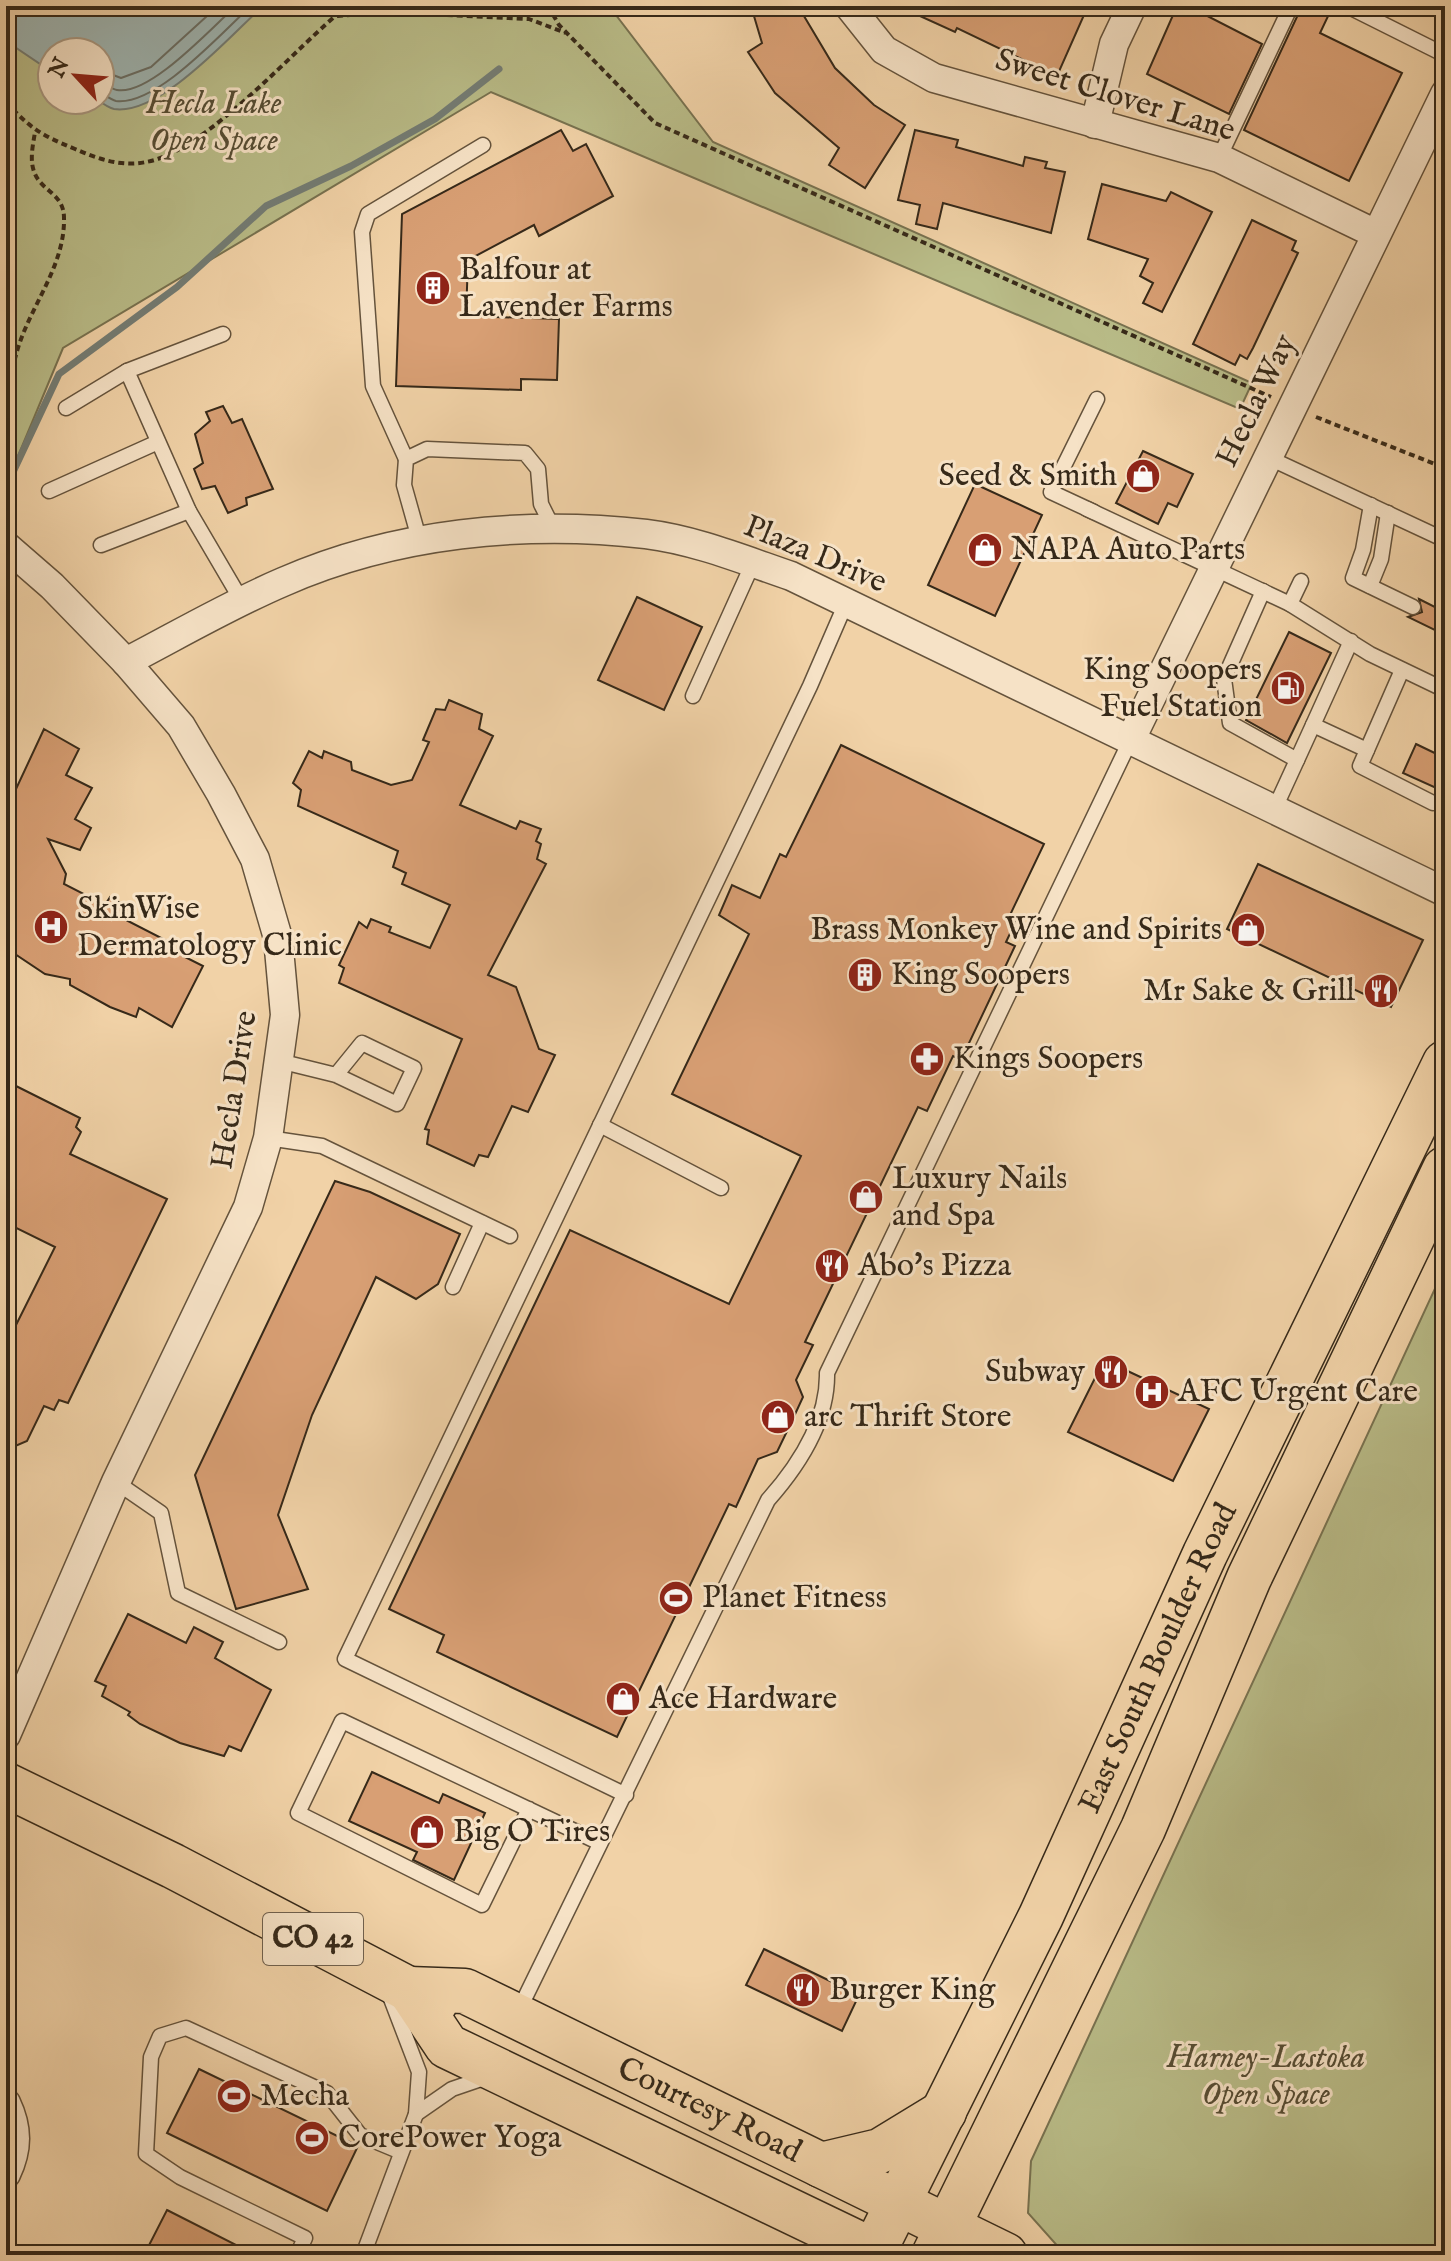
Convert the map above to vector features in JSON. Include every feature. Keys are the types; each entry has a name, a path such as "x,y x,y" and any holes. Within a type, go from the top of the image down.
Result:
{"main road":[{"name":"East South Boulder Road","path":"876,2254 898,2200 1041,1916 1205,1554 1445,1063"},
{"name":"East South Boulder Road","path":"941,2240 1143,1829 1249,1578 1445,1169"},
{"name":"Courtesy Road","path":"6,1785 173,1866 396,1982 447,2046 876,2254"},
{"path":"396,1982 480,2027 500,2029 516,2016"},
{"name":"Courtesy Road","path":"516,2016 898,2200 941,2240 1005,2255"},
{"path":"821,2165 880,2151 944,2112"},
{"path":"796,2214 814,2255"}],"street":[{"name":"Sweet Clover Lane","path":"849,6 884,50 934,78 1219,158 1376,234"},
{"path":"1095,124 1114,44 1132,6"},
{"name":"Hecla Way","path":"1131,739 1445,94"},
{"name":"Plaza Drive","path":"126,662 282,582 364,552 458,535 553,528 648,534 710,548 846,603 1445,892"},
{"name":"Hecla Drive","path":"6,546 52,586 126,662 181,726 255,859 278,938 285,1015 268,1138 248,1207 116,1482 6,1735"},
{"path":"6,2103 15,2121 16,2140 6,2174"}],"lane":[{"path":"1219,158 1291,6"},
{"path":"1347,6 1445,55"},
{"path":"420,542 404,485 406,459 373,386 362,232 368,214 483,145"},
{"path":"66,408 127,371 223,334"},
{"path":"127,371 189,511 243,603"},
{"path":"1097,399 1051,492 1290,604 1402,670 1445,690"},
{"path":"49,491 158,442"},
{"path":"406,459 427,449 525,453 538,469 541,504 553,528"},
{"path":"1267,457 1445,540"},
{"path":"1371,505 1363,550 1353,578 1413,607"},
{"path":"101,545 189,511"},
{"path":"1370,586 1381,559 1388,513"},
{"path":"693,696 753,563"},
{"path":"1290,604 1301,581"},
{"path":"1263,591 1224,679 1226,704 1230,723 1297,760"},
{"path":"626,1795 345,1659 846,603"},
{"path":"1275,808 1351,641"},
{"path":"1402,670 1360,766 1433,803"},
{"path":"1313,725 1367,750"},
{"path":"516,2016 768,1500 791,1474 807,1444 828,1400 827,1373 1131,739"},
{"path":"279,1061 336,1075 397,1104 414,1068 362,1043 336,1075"},
{"path":"600,1125 721,1188"},
{"path":"268,1138 322,1146 510,1236"},
{"path":"453,1287 482,1223"},
{"path":"116,1482 161,1513 178,1593 279,1642"},
{"path":"529,1809 482,1905 298,1813 342,1721 529,1809 600,1843"},
{"path":"363,2255 416,2114 419,2072 396,1982"},
{"path":"297,2255 305,2238 180,2177 146,2154 151,2057 160,2036 186,2028 327,2093 360,2135 401,2152"},
{"path":"416,2114 452,2089 501,2071"}],"path":[{"path":"6,102 35,132 100,160 129,164 149,162 176,152 227,115 347,6"},
{"path":"548,6 567,33 655,123 1257,391"},
{"path":"335,16 386,12 529,19 567,33"},
{"path":"6,470 7,396 16,352 61,249 64,215 55,192 35,174 32,158 35,132"},
{"path":"1327,422 1445,468"}],"green space":[{"name":"Hecla Lake Open Space","path":"6,6 609,6 713,142 1252,383 1240,409 491,92 63,348 6,485"},
{"name":"Harney-Lastoka Open Space","path":"1445,1267 1445,2255 1070,2255 1061,2250 1028,2213 1031,2161"}],"water":[{"path":"6,6 263,6 194,71 152,100 132,108 116,109 116,36 36,36 36,61 6,41"}],"building":[{"path":"751,6 798,6 835,68 874,105 905,125 865,188 829,165 839,148 775,93 748,52 762,43"},
{"path":"898,6 1088,6 1057,76 957,28 955,32"},
{"path":"1177,6 1188,6 1262,44 1229,114 1147,74"},
{"path":"1302,6 1317,6 1330,12 1320,33 1402,73 1349,181 1244,130"},
{"name":"Balfour at Lavender Farms","path":"561,130 573,151 586,144 613,196 539,236 534,225 468,260 466,316 559,319 557,380 521,379 521,390 396,386 402,214"},
{"path":"915,130 958,140 956,147 1023,166 1025,157 1047,162 1045,168 1065,172 1051,233 943,203 937,229 916,224 920,205 898,200"},
{"path":"1102,184 1166,201 1171,192 1212,212 1162,312 1143,303 1153,283 1140,276 1148,259 1088,239"},
{"path":"1252,220 1296,241 1292,250 1298,253 1247,359 1240,355 1235,365 1193,344"},
{"path":"223,406 232,423 242,419 273,489 246,498 247,505 228,513 215,486 202,489 194,469 203,463 195,434 210,421 206,412"},
{"path":"1143,451 1193,474 1177,507 1168,503 1158,524 1116,503"},
{"name":"NAPA Auto Parts","path":"975,484 1042,515 995,616 928,585"},
{"path":"637,597 702,627 664,710 598,680"},
{"path":"1419,599 1445,612 1445,635 1408,617 1422,612"},
{"name":"King Soopers Fuel Station","path":"1289,632 1331,653 1287,743 1246,720"},
{"path":"449,700 482,714 479,729 493,736 460,805 516,829 520,821 541,829 536,841 541,844 537,859 546,864 488,975 516,987 539,1049 555,1055 528,1112 512,1106 488,1157 479,1155 474,1166 427,1144 429,1130 425,1129 462,1039 339,983 344,968 339,965 359,922 367,928 371,919 391,927 389,932 430,948 450,905 402,884 406,873 393,867 398,851 298,806 301,790 293,783 309,751 322,758 324,751 351,762 352,770 391,785 412,780 429,742 423,740 436,709 445,710"},
{"path":"44,729 79,749 66,775 92,788 75,819 91,828 80,850 48,839 66,874 64,884 105,905 110,897 131,909 126,920 171,943 169,949 203,966 172,1027 139,1008 136,1017 110,1007 70,985 70,979 45,974 6,948 6,786 16,789"},
{"path":"1416,744 1445,758 1445,792 1403,773"},
{"path":"841,745 1044,844 1010,915 1017,919 1006,942 1015,946 961,1060 953,1056 927,1111 918,1107 805,1342 813,1345 796,1380 803,1397 791,1423 777,1452 758,1459 736,1507 729,1504 617,1737 437,1652 444,1635 389,1609 570,1230 729,1304 801,1156 672,1094 749,934 719,915 732,885 760,898 780,854 786,857"},
{"path":"1258,864 1423,940 1391,1007 1227,929"},
{"path":"6,1081 80,1118 76,1127 81,1132 70,1154 167,1199 68,1403 59,1400 54,1410 44,1406 27,1441 6,1450 6,1345 55,1247 6,1223"},
{"path":"335,1181 370,1192 460,1234 438,1284 416,1299 376,1277 312,1415 278,1515 308,1589 236,1609 195,1475"},
{"path":"1104,1360 1209,1409 1173,1481 1068,1432"},
{"path":"128,1614 186,1643 194,1627 223,1642 215,1658 271,1690 241,1751 229,1746 224,1756 180,1743 140,1724 128,1715 130,1712 102,1696 106,1686 95,1681"},
{"path":"372,1772 439,1803 443,1794 485,1813 454,1880 413,1860 417,1852 349,1821"},
{"name":"Burger King","path":"764,1949 859,1995 842,2031 746,1985"},
{"path":"199,2069 358,2146 327,2211 167,2133"},
{"path":"167,2210 256,2255 144,2255"}],"waterway":[{"path":"6,487 59,374 177,287 266,206 351,166 435,119 499,69"}],"place":[{"name":"Balfour at Lavender Farms","path":"433,288"},
{"name":"Seed & Smith","path":"1143,476"},
{"name":"NAPA Auto Parts","path":"985,550"},
{"name":"King Soopers Fuel Station","path":"1288,688"},
{"name":"SkinWise Dermatology Clinic","path":"51,927"},
{"name":"Brass Monkey Wine and Spirits","path":"1248,930"},
{"name":"King Soopers","path":"865,975"},
{"name":"Mr Sake & Grill","path":"1381,991"},
{"name":"Kings Soopers","path":"927,1059"},
{"name":"Luxury Nails and Spa","path":"866,1197"},
{"name":"Abo's Pizza","path":"832,1266"},
{"name":"Subway","path":"1111,1372"},
{"name":"AFC Urgent Care","path":"1152,1392"},
{"name":"arc Thrift Store","path":"778,1417"},
{"name":"Planet Fitness","path":"676,1598"},
{"name":"Ace Hardware","path":"623,1699"},
{"name":"Big O Tires","path":"427,1832"},
{"name":"Burger King","path":"803,1990"},
{"name":"Mecha","path":"234,2096"},
{"name":"CorePower Yoga","path":"312,2138"}]}
